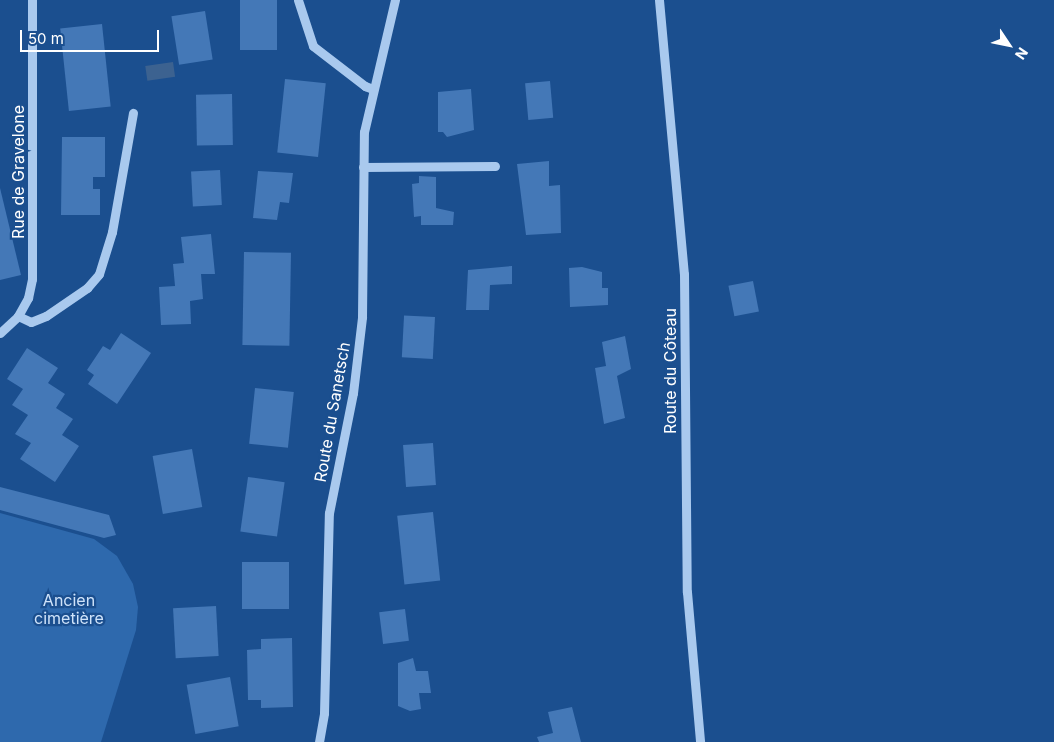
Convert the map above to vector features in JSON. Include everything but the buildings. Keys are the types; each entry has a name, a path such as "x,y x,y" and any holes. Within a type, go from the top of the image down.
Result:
{"street":[{"name":"Rue de Gravelone","path":"0,333 18,316 28,298 33,260 32,0"},
{"path":"298,0 314,46 365,86 373,89"},
{"name":"Route du Sanetsch","path":"319,742 324,713 329,513 353,393 362,317 364,132 395,0"},
{"name":"Route du Côteau","path":"659,0 684,274 686,582 700,742"},
{"path":"18,316 31,322 46,316 87,288 99,274 112,232 133,113"},
{"path":"363,167 495,166"}],"green space":[{"name":"Ancien cimetière","path":"0,513 94,539 117,556 133,584 138,607 136,630 101,742 0,742"}],"shaded area":[{"path":"173,62 175,77 147,81 145,66"}]}
